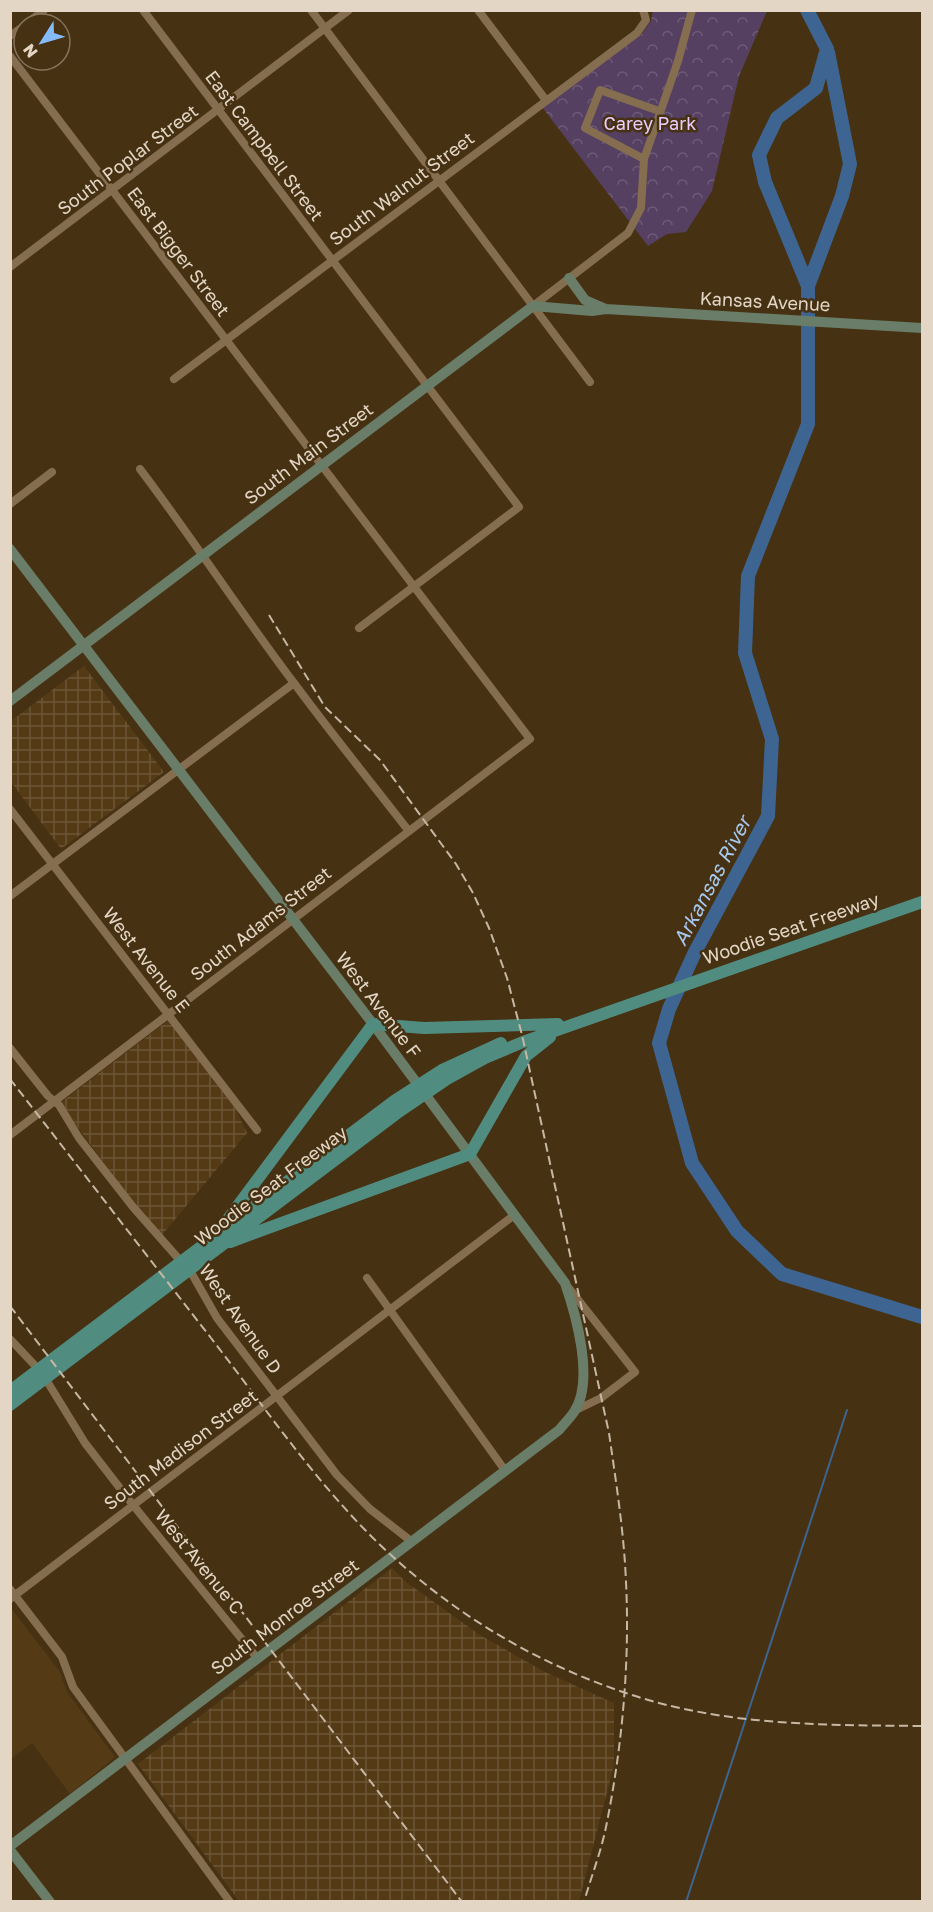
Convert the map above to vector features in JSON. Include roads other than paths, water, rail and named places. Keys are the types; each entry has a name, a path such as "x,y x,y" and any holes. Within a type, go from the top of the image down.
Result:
{"main road":[{"name":"Woodie Seat Freeway","path":"10,1405 17,1391 75,1350 397,1106 484,1049 522,1035 582,1020 917,904"},
{"path":"217,1243 373,1024 424,1028 569,1024"},
{"path":"217,1243 470,1154 526,1056 569,1024"}],"street":[{"name":"East Campbell Street","path":"143,10 519,507 415,588"},
{"path":"311,10 590,382"},
{"name":"South Poplar Street","path":"11,266 349,10"},
{"path":"478,10 545,99"},
{"name":"South Walnut Street","path":"174,379 545,99 638,33 646,20 643,10"},
{"path":"659,111 600,90 585,128 644,159 678,60 692,10"},
{"name":"East Bigger Street","path":"10,56 530,739"},
{"name":"South Main Street","path":"10,701 628,233 641,208 644,159"},
{"path":"566,281 588,311"},
{"path":"566,281 585,300 606,309"},
{"path":"532,306 588,311 606,309"},
{"name":"Kansas Avenue","path":"606,309 922,328"},
{"path":"140,469 294,683 408,830"},
{"path":"10,504 52,472"},
{"name":"West Avenue F","path":"10,549 373,1024 513,1216 565,1283 577,1317 582,1353 583,1382 576,1410"},
{"path":"359,628 415,588"},
{"path":"10,896 294,683"},
{"name":"South Adams Street","path":"10,1135 530,739"},
{"name":"West Avenue E","path":"10,808 257,1130"},
{"name":"West Avenue D","path":"10,1048 54,1101 79,1138 133,1207 192,1274 217,1318 337,1475 370,1509 411,1541"},
{"name":"South Madison Street","path":"12,1594 391,1311 513,1216"},
{"path":"367,1278 504,1469"},
{"path":"565,1283 635,1372 601,1398 576,1410"},
{"name":"West Avenue C","path":"10,1339 42,1373 85,1443 258,1659"},
{"name":"South Monroe Street","path":"10,1848 504,1469 559,1430 576,1410"},
{"path":"12,1594 62,1657 73,1687 230,1902"},
{"path":"10,1848 50,1902"}],"waterway":[{"name":"Arkansas River","path":"807,10 827,49 816,88 777,118 759,155 765,182 808,286 808,424 748,576 745,653 772,739 768,816 695,952 669,1009 659,1043 692,1163 737,1231 782,1274 922,1317"},
{"path":"808,286 842,196 850,164 828,52"},
{"path":"686,1902 847,1410"}],"railway":[{"path":"269,615 325,707 380,760 456,864 473,893 489,928 507,978 522,1035 609,1433 625,1563 627,1643 624,1705 606,1827 584,1902"},
{"path":"10,1079 329,1490 372,1537 399,1562 458,1608 488,1629 554,1664 623,1692 660,1703 697,1712 771,1721 922,1726"},
{"path":"10,1306 462,1902"}],"park label":[{"name":"Carey Park","path":"650,124"}]}
